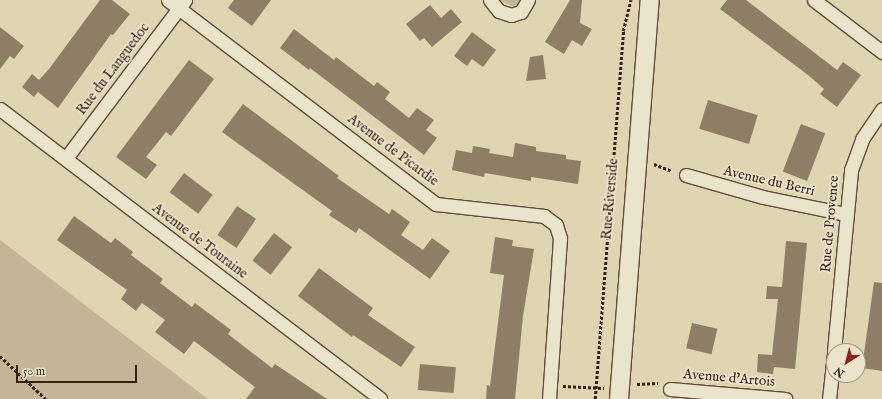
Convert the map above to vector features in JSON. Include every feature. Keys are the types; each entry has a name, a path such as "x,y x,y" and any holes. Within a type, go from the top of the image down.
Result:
{"street":[{"name":"Avenue de Picardie","path":"168,0 182,4 436,204 544,216 556,225 560,238 549,399"},
{"path":"490,0 499,10 511,15 521,12 528,0"},
{"name":"Rue Riverside","path":"613,393 650,0"},
{"path":"814,0 882,52"},
{"name":"Rue du Languedoc","path":"66,158 182,4"},
{"name":"Avenue de Touraine","path":"0,109 380,399"},
{"name":"Rue de Provence","path":"835,343 851,170 856,151 867,129 882,109"},
{"name":"Avenue du Berri","path":"686,175 751,194 846,214"},
{"path":"829,399 831,383"},
{"name":"Avenue d'Artois","path":"667,387 786,399"}],"path":[{"name":"Rue Riverside","path":"595,399 613,181 623,32 631,0"},
{"path":"651,163 686,175"},
{"path":"0,356 46,399"},
{"name":"Avenue d'Artois","path":"638,384 667,387"},
{"path":"561,386 595,388 613,393"}],"shaded area":[{"path":"499,0 520,0 518,5 512,6"},
{"path":"0,240 208,399 0,399"}],"building":[{"path":"100,0 112,0 130,14 113,35 111,34 58,108 38,92 34,97 22,87 32,74 39,80 49,69"},
{"path":"234,0 271,0 252,26 228,8"},
{"path":"570,0 582,0 580,23 592,29 582,46 572,40 564,54 545,42"},
{"path":"727,0 746,0 837,70 843,62 861,75 837,107 820,94 824,89 808,75 720,9"},
{"path":"430,5 441,18 451,9 462,22 432,47 424,38 420,41 406,24"},
{"path":"0,27 24,46 14,59 10,56 0,69"},
{"path":"294,29 334,60 336,57 374,86 377,82 390,92 385,99 409,118 417,108 434,120 426,130 437,138 424,155 310,68 309,70 280,48"},
{"path":"472,32 496,50 483,67 472,59 467,66 454,56"},
{"path":"543,55 546,79 526,81 530,57"},
{"path":"189,60 214,79 171,136 166,132 146,157 157,165 146,179 116,157"},
{"path":"708,100 758,115 749,144 699,129"},
{"path":"243,104 339,176 337,178 389,214 392,209 410,222 401,235 423,250 432,238 450,251 430,279 359,228 356,233 329,215 332,211 222,132"},
{"path":"801,124 825,133 807,181 783,172"},
{"path":"515,143 536,147 536,151 566,155 566,159 581,161 578,184 531,177 531,181 485,173 484,177 452,170 456,150 472,153 473,146 490,149 489,153 513,157"},
{"path":"184,173 213,195 198,214 170,192"},
{"path":"237,206 256,219 236,248 217,235"},
{"path":"74,216 111,243 115,238 133,252 131,255 163,279 160,283 192,307 195,303 231,330 228,334 272,368 275,364 327,399 246,399 255,387 194,341 184,354 155,332 165,320 142,303 136,311 121,299 127,290 57,240"},
{"path":"274,233 292,247 271,275 252,261"},
{"path":"495,237 513,240 512,246 534,249 523,316 515,399 486,399 487,385 490,386 504,275 490,273"},
{"path":"786,241 807,243 795,369 774,367 773,374 757,372 758,354 772,355 778,299 766,299 767,286 782,287"},
{"path":"319,268 373,308 368,315 415,347 401,367 353,335 352,337 298,296"},
{"path":"874,282 882,283 882,371 866,369 865,343"},
{"path":"692,323 717,329 711,354 686,348"},
{"path":"420,364 456,367 454,393 418,390"}]}
